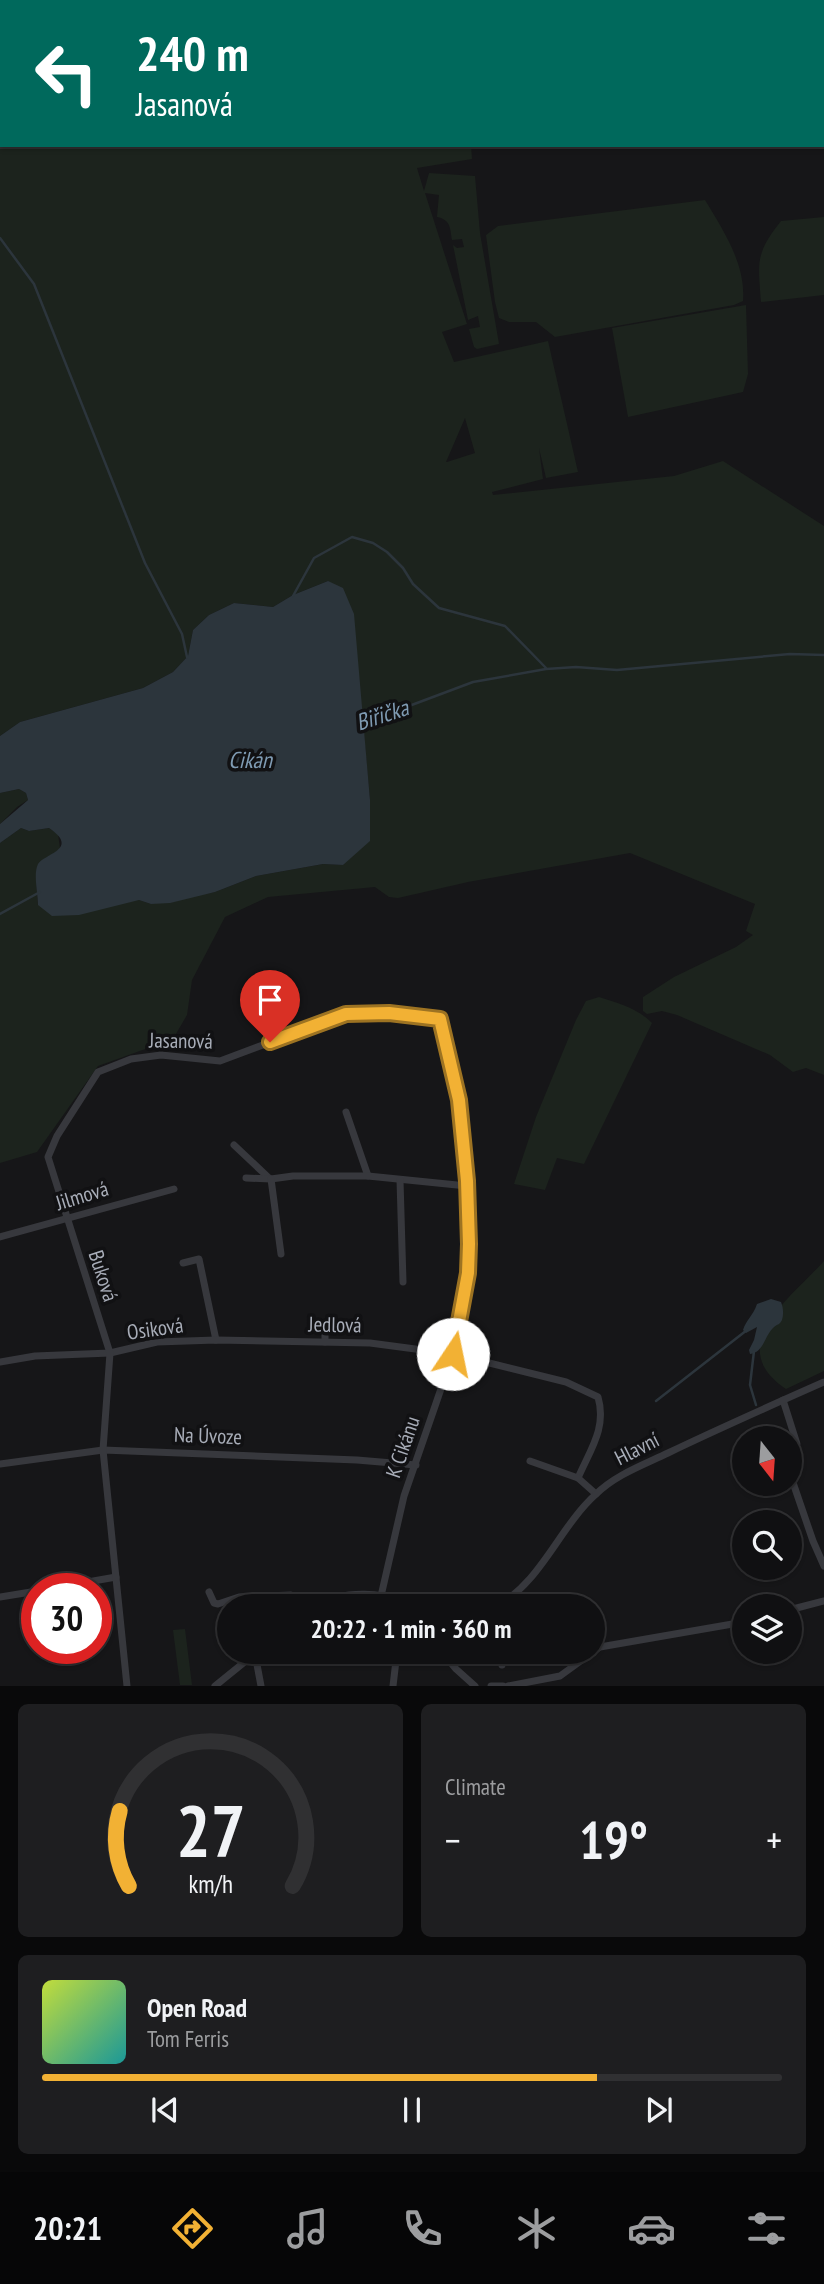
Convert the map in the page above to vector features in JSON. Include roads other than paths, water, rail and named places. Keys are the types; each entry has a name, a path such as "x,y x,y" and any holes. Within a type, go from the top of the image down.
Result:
{"street":[{"name":"Jasanová","path":"48,1157 57,1136 98,1072 131,1059 161,1055 220,1061 346,1014 389,1013 440,1019"},
{"name":"K Cikánu","path":"381,1594 404,1496 453,1354 469,1267 467,1186 459,1100 440,1019"},
{"path":"346,1112 368,1176"},
{"path":"234,1145 271,1180 281,1254"},
{"name":"Buková","path":"48,1157 110,1353 103,1450 127,1685"},
{"path":"246,1178 271,1180 293,1176 368,1176 467,1186"},
{"path":"400,1180 403,1282"},
{"name":"Jilmová","path":"0,1237 174,1189"},
{"name":"Osiková","path":"0,1362 35,1356 110,1353 157,1342 216,1340 200,1259 183,1263"},
{"path":"310,1329 325,1329 325,1342"},
{"name":"Jedlová","path":"216,1340 370,1343 453,1354 566,1382 598,1398 602,1413 600,1429 578,1478"},
{"name":"Hlavní","path":"516,1594 596,1494 622,1475 824,1382"},
{"path":"783,1401 791,1426"},
{"name":"Na Úvoze","path":"0,1464 103,1450 357,1460 416,1465"},
{"path":"530,1461 578,1478 596,1494"},
{"path":"798,1496 824,1566"},
{"path":"112,1578 116,1577"},
{"path":"209,1592 217,1604"},
{"path":"0,1597 21,1594"},
{"path":"802,1607 824,1601"},
{"path":"605,1646 732,1624"},
{"path":"215,1685 242,1664"},
{"path":"258,1664 261,1685"},
{"path":"393,1685 396,1664"},
{"path":"452,1664 475,1685"},
{"path":"491,1685 560,1676 576,1664"}],"water":[{"name":"Cikán","path":"328,581 343,588 354,614 370,800 370,841 343,865 323,864 256,876 215,892 170,903 151,904 139,900 79,915 52,916 38,905 38,864 58,850 61,841 49,828 29,831 21,828 0,843 0,824 28,800 26,793 19,789 0,793 0,736 20,722 143,688 173,672 188,656 193,630 209,615 234,603 273,607 293,595"},
{"path":"771,1299 781,1302 782,1320 758,1350 750,1354 757,1327 746,1333 744,1327 757,1304"}],"waterway":[{"path":"0,238 34,284 145,563 182,634 187,657"},
{"path":"293,596 314,558 352,537 373,543 387,552 403,568 413,584 439,608 505,626 546,668"},
{"name":"Biřička","path":"361,724 473,682 546,669 576,667 617,670 790,654 824,655"},
{"name":"Biřička","path":"0,914 40,892"},
{"path":"656,1401 747,1330"},
{"path":"754,1351 750,1385 756,1405"}]}
